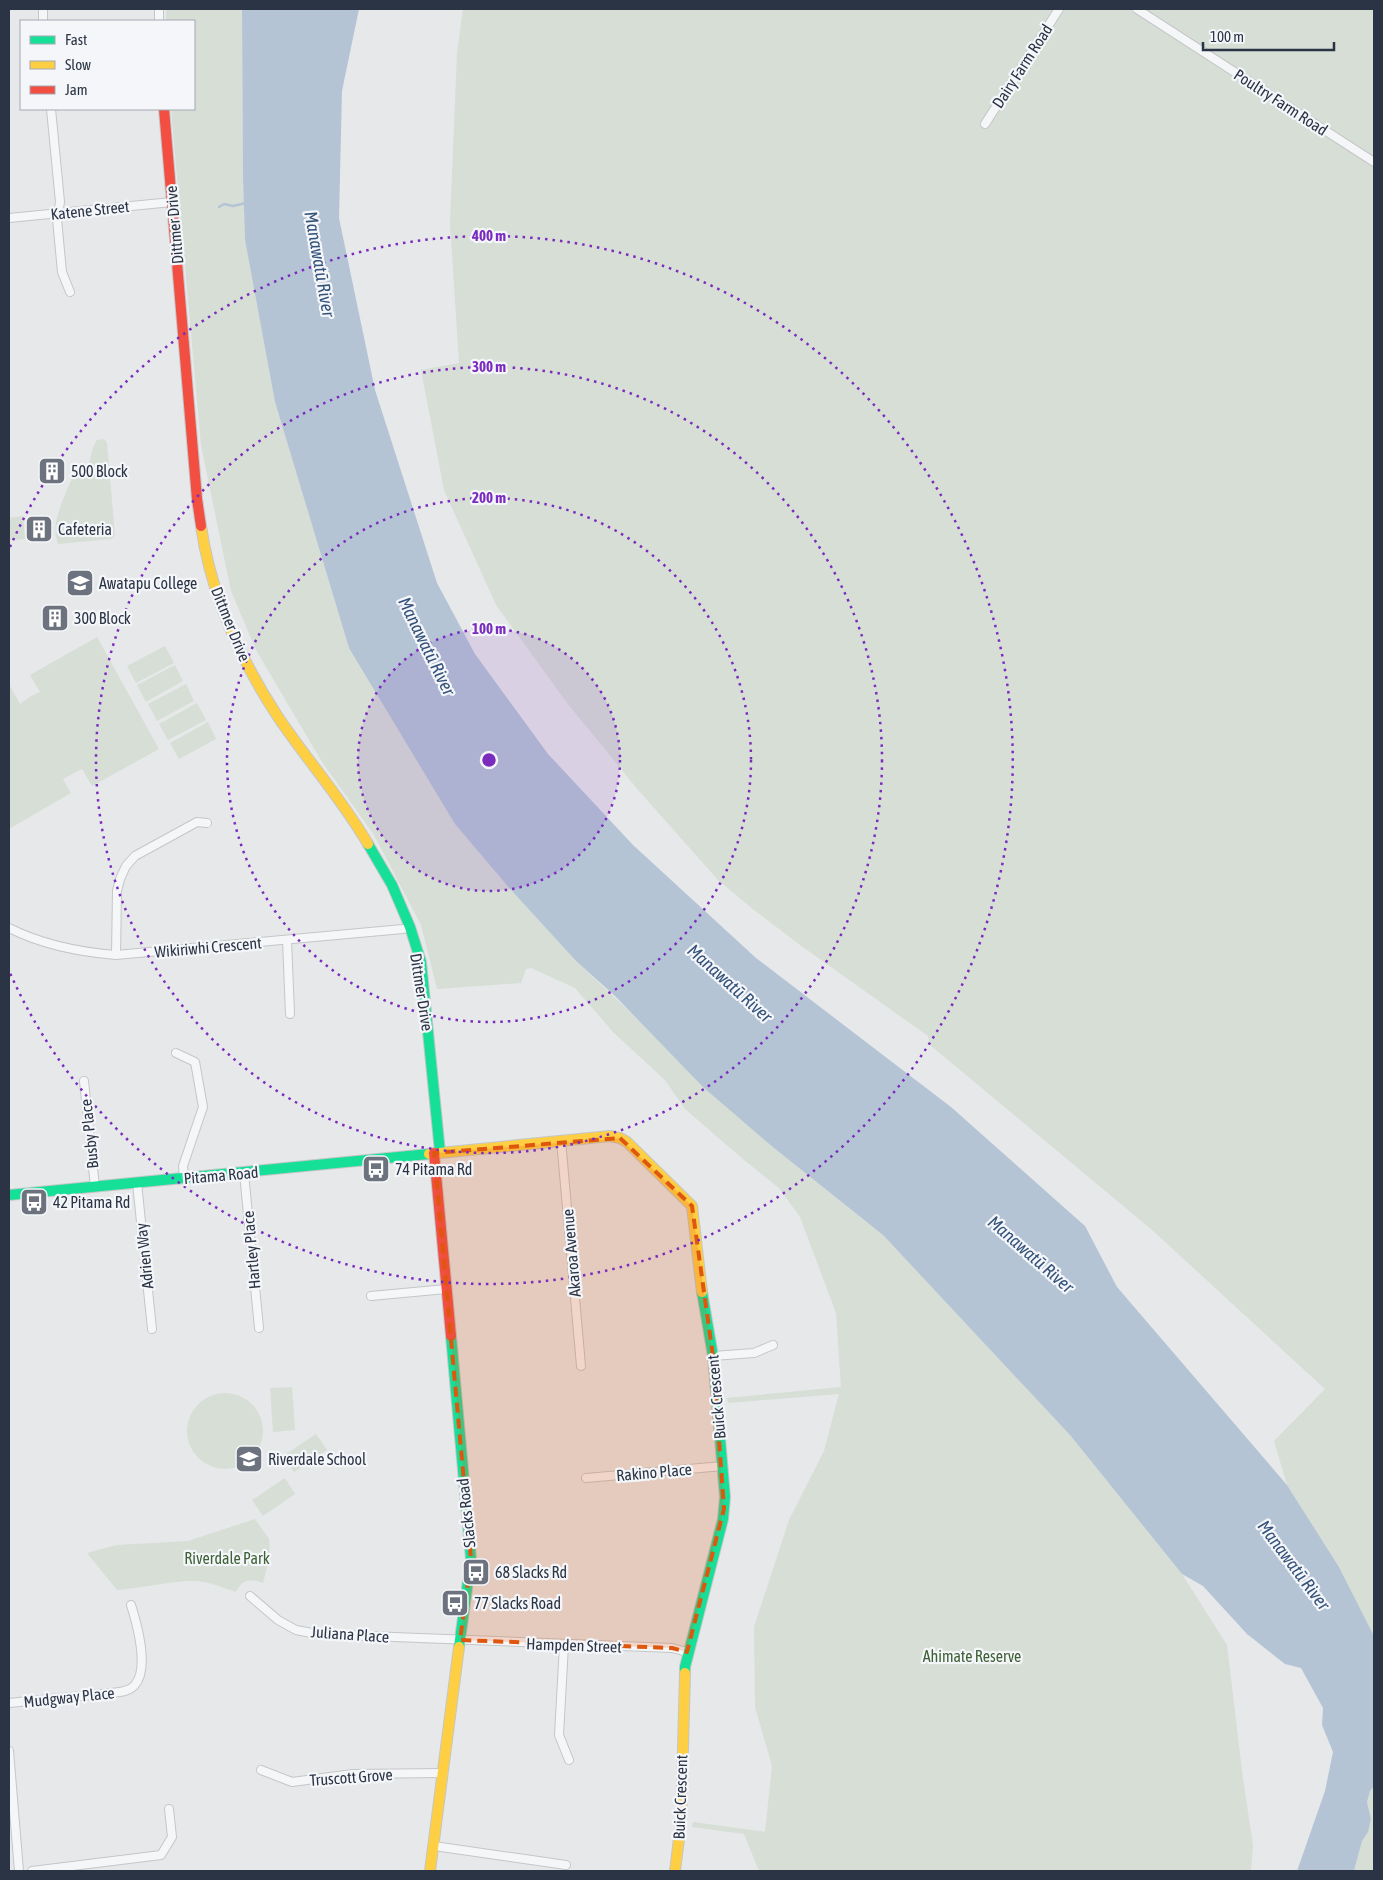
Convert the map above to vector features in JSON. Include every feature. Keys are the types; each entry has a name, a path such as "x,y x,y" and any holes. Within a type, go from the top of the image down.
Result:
{"street":[{"name":"Dairy Farm Road","path":"985,124 1059,9"},
{"name":"Poultry Farm Road","path":"1137,9 1374,162"},
{"path":"51,110 60,202 57,219 62,272 70,292"},
{"name":"Dittmer Drive","path":"164,110 197,499 205,553 218,596 241,655 278,716 363,834 392,885 410,927 421,962 425,994 437,1152"},
{"name":"Katene Street","path":"9,218 172,202"},
{"path":"116,955 117,891 126,866 135,856 189,826 197,822 207,823"},
{"name":"Wikiriwhi Crescent","path":"9,928 54,946 116,955 410,927"},
{"path":"287,940 290,1014"},
{"path":"176,1053 195,1062 202,1107 183,1166 184,1178"},
{"name":"Busby Place","path":"84,1080 94,1187"},
{"name":"Buick Crescent","path":"437,1152 610,1136 620,1138 634,1148 689,1202 693,1212 701,1284 713,1356 725,1497 723,1519 687,1652 682,1703 681,1822 675,1871"},
{"name":"Akaroa Avenue","path":"561,1140 580,1366"},
{"name":"Pitama Road","path":"9,1195 244,1173 437,1152"},
{"name":"Slacks Road","path":"430,1871 470,1560 446,1290 437,1152"},
{"name":"Hartley Place","path":"244,1173 259,1328"},
{"name":"Adrien Way","path":"137,1183 152,1329"},
{"path":"371,1296 446,1290"},
{"path":"713,1356 754,1353 772,1345"},
{"name":"Rakino Place","path":"586,1478 722,1466"},
{"name":"Juliana Place","path":"250,1596 278,1620 296,1630 318,1634 460,1640"},
{"name":"Mudgway Place","path":"9,1703 112,1693 126,1691 133,1687 140,1676 142,1661 137,1625 131,1606"},
{"name":"Hampden Street","path":"460,1640 672,1648 687,1652"},
{"path":"564,1645 558,1735 569,1760"},
{"path":"9,1751 19,1871"},
{"name":"Truscott Grove","path":"261,1770 292,1782 353,1774 443,1773"},
{"path":"32,1871 161,1855 172,1837 170,1809"},
{"path":"434,1846 566,1865"}],"highlighted area":[{"path":"620,1138 692,1206 713,1356 724,1509 687,1652 672,1648 460,1640 471,1559 434,1153"}],"green space":[{"name":"Ahimate Reserve","path":"166,9 242,9 245,240 275,402 349,648 512,891 576,961 774,1148 883,1235 1070,1435 1182,1574 1227,1645 1253,1845 1251,1871 759,1871 744,1834 692,1827 693,1822 765,1832 772,1766 755,1707 754,1627 789,1520 824,1451 839,1394 728,1403 727,1398 841,1387 836,1313 800,1217 779,1188 685,1109 665,1080 614,1033 575,988 531,968 526,969 521,983 437,989 421,925 374,835 322,762 256,650 231,591 201,445 171,110 195,110 195,20 166,20"},
{"path":"463,9 1374,9 1374,1636 1339,1567 1287,1485 1274,1441 1325,1389 1151,1229 930,1045 928,1036 800,945 718,880 639,791 567,703 496,605 444,490 421,370 459,363 450,223 457,53"},
{"path":"104,439 107,443 115,536 111,539 58,544 56,520 69,484 78,470 89,463 97,440"},
{"path":"23,516 25,539 9,540 9,518"},
{"path":"97,637 159,749 92,786 82,769 63,779 71,793 9,829 9,684 20,704 40,692 30,675"},
{"path":"165,646 174,663 136,683 127,666"},
{"path":"175,665 183,681 146,702 137,685"},
{"path":"186,684 194,701 157,721 148,704"},
{"path":"197,703 206,720 168,740 159,724"},
{"path":"208,722 216,739 179,759 170,743"},
{"path":"292,1387 295,1430 273,1432 270,1388"},
{"path":"225,1393 239,1396 252,1404 260,1417 263,1431 260,1445 252,1458 239,1466 225,1469 211,1466 198,1458 190,1445 187,1431 190,1417 198,1404 211,1396"},
{"path":"316,1434 327,1450 294,1472 283,1456"},
{"path":"285,1478 295,1494 263,1516 252,1500"},
{"name":"Riverdale Park","path":"255,1519 269,1539 270,1555 263,1583 254,1580 244,1582 236,1592 213,1584 196,1581 117,1590 87,1553 117,1545 188,1541"},
{"path":"1374,1786 1374,1871 1354,1871 1362,1841 1368,1831 1371,1819 1367,1802 1370,1791"}],"water":[{"name":"Manawatū River","path":"242,9 359,9 342,91 339,218 375,390 437,583 475,654 548,754 633,845 756,958 951,1107 1085,1226 1117,1287 1287,1485 1339,1567 1374,1636 1374,1786 1370,1791 1367,1802 1371,1819 1368,1832 1362,1841 1354,1871 1297,1871 1325,1791 1333,1752 1322,1725 1323,1708 1301,1668 1285,1664 1247,1634 1203,1586 1182,1574 1070,1435 883,1235 774,1148 703,1087 615,996 576,961 512,891 455,824 349,648 275,402 245,240"}],"waterway":[{"path":"219,207 224,204 233,206 246,203"}],"traffic: fast":[{"path":"368,844 392,885 410,927 421,962 440,1152"},
{"path":"9,1195 429,1154"},
{"path":"685,1673 723,1519 725,1497 713,1356 702,1292"},
{"path":"451,1336 471,1559 459,1647"}],"traffic: slow":[{"path":"201,526 212,577 220,601 229,626 251,672 278,717 347,811 368,844"},
{"path":"429,1154 610,1136 620,1138 627,1142 692,1206 702,1292"},
{"path":"430,1871 459,1647"},
{"path":"675,1871 681,1822 685,1673"}],"traffic: jam":[{"path":"164,110 197,499 201,526"},
{"path":"434,1153 451,1336"}],"place":[{"name":"500 Block","path":"52,471"},
{"name":"Cafeteria","path":"39,529"},
{"name":"Awatapu College","path":"80,583"},
{"name":"300 Block","path":"55,618"},
{"name":"74 Pitama Rd","path":"376,1169"},
{"name":"42 Pitama Rd","path":"34,1202"},
{"name":"Riverdale School","path":"249,1459"},
{"name":"68 Slacks Rd","path":"476,1572"},
{"name":"77 Slacks Road","path":"455,1603"}]}
